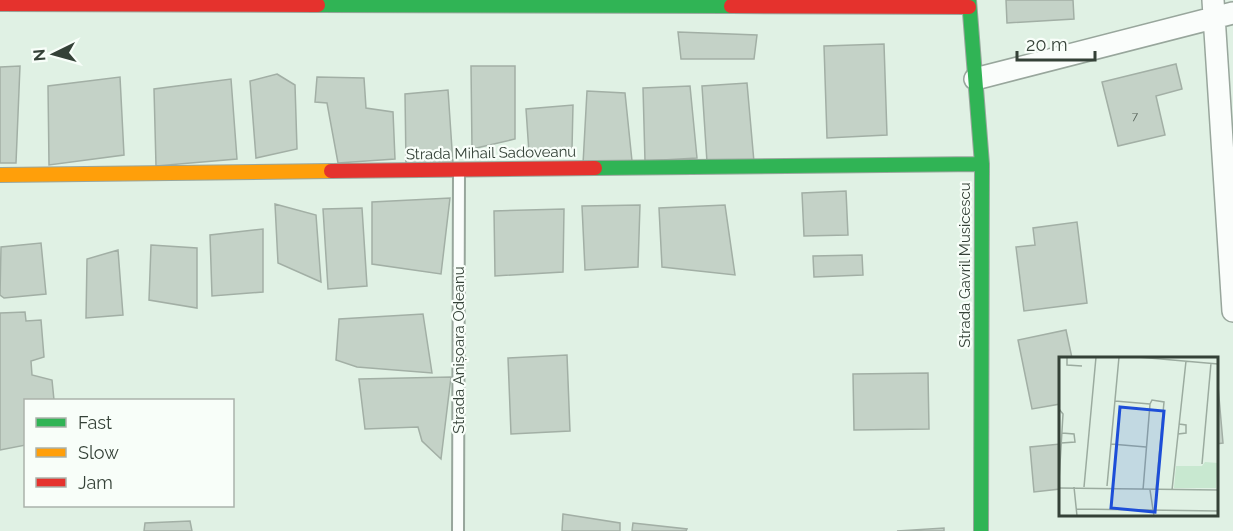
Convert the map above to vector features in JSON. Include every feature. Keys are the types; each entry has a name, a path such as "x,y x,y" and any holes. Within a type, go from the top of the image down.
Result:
{"street":[{"path":"0,4 969,4"},
{"name":"Strada Gavril Musicescu","path":"969,4 982,164 981,531"},
{"path":"975,79 1220,10 1233,311"},
{"name":"Strada Mihail Sadoveanu","path":"0,175 982,164"}],"lane":[{"name":"Strada Anișoara Odeanu","path":"458,531 459,170"}],"building":[{"path":"1006,0 1073,0 1074,19 1007,23"},
{"path":"678,32 757,35 754,59 681,59"},
{"path":"884,44 887,135 827,138 824,46"},
{"path":"1176,64 1182,89 1156,96 1165,135 1118,146 1102,82"},
{"path":"20,66 16,163 0,163 0,67"},
{"path":"471,66 515,66 515,139 472,149"},
{"path":"277,74 295,85 297,149 256,158 250,81"},
{"path":"120,77 124,155 49,165 48,86"},
{"path":"317,77 364,78 366,108 393,112 395,159 338,163 327,103 315,102"},
{"path":"231,79 237,159 156,166 154,89"},
{"path":"747,83 754,162 707,162 702,86"},
{"path":"690,86 697,158 645,161 643,88"},
{"path":"448,90 453,164 406,164 405,94"},
{"path":"587,91 625,93 632,161 583,164"},
{"path":"573,105 572,149 529,153 526,109"},
{"path":"846,191 848,235 804,236 802,193"},
{"path":"450,198 441,274 372,264 372,202"},
{"path":"275,204 316,215 321,282 278,263"},
{"path":"640,205 638,267 585,270 582,206"},
{"path":"725,205 735,275 662,267 659,208"},
{"path":"362,208 367,286 328,289 323,209"},
{"path":"564,209 563,272 495,276 494,211"},
{"path":"1077,222 1087,303 1024,311 1016,247 1035,245 1033,228"},
{"path":"263,229 263,292 212,296 210,235"},
{"path":"41,243 46,294 4,298 0,295 1,247"},
{"path":"151,245 197,248 197,308 149,300"},
{"path":"118,250 123,315 86,318 87,259"},
{"path":"862,255 863,275 814,277 813,256"},
{"path":"25,312 26,321 41,320 44,357 31,361 32,375 52,380 54,399 24,399 24,445 0,450 0,313"},
{"path":"423,314 432,373 357,367 336,360 339,319"},
{"path":"1066,330 1072,357 1059,357 1059,404 1032,409 1018,340"},
{"path":"567,355 570,431 511,434 508,358"},
{"path":"928,373 929,429 854,430 853,374"},
{"path":"451,377 441,459 422,441 418,427 365,429 359,379"},
{"path":"1218,386 1223,443 1218,444"},
{"path":"1059,444 1059,489 1034,492 1030,447"},
{"path":"563,514 620,523 620,531 562,531"},
{"path":"190,521 192,531 144,531 145,523"},
{"path":"633,523 687,529 686,531 632,531"},
{"path":"944,528 944,531 897,531"}],"traffic: fast":[{"path":"969,0 982,164 981,531"},
{"path":"318,5 731,6"},
{"path":"595,168 982,164"}],"traffic: slow":[{"path":"0,175 331,171"}],"traffic: jam":[{"path":"0,4 318,5"},
{"path":"731,6 969,7"},
{"path":"331,171 595,168"}]}
